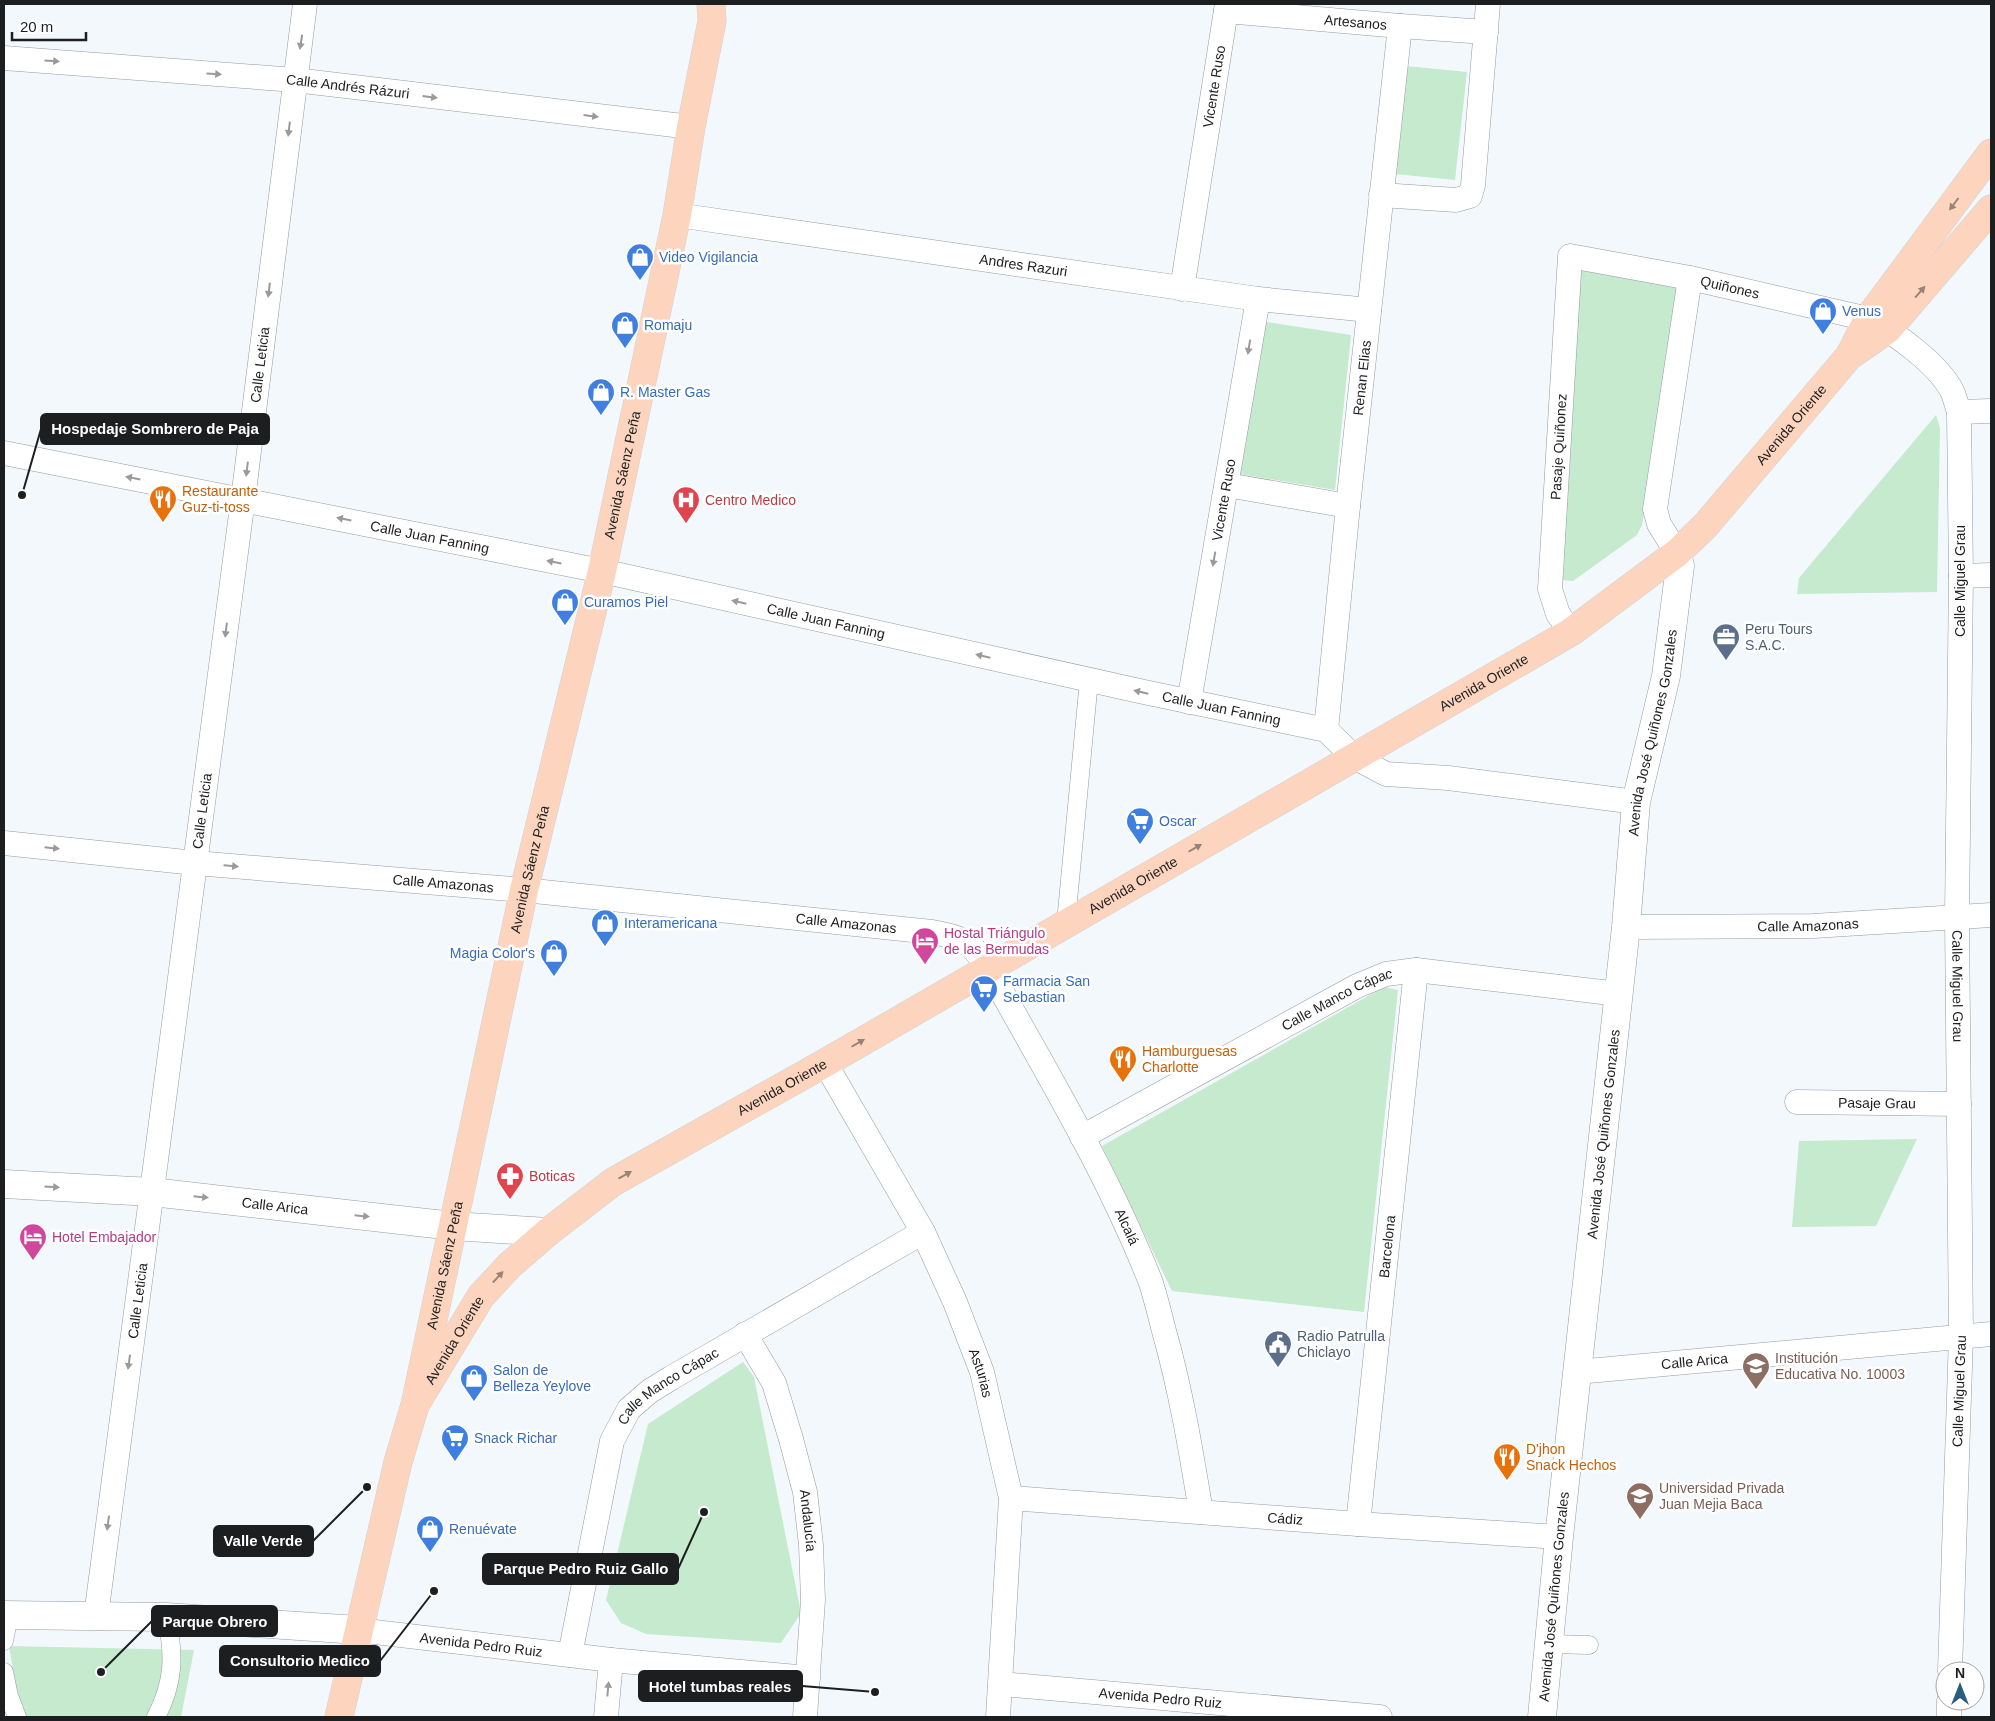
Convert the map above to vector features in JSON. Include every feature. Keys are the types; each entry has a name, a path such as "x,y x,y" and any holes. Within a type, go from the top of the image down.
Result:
{"main road":[{"name":"Avenida Sáenz Peña","path":"339,1717 398,1462 415,1405 524,890 602,571 677,215 691,127 714,10"},
{"name":"Avenida Oriente","path":"1878,324 1991,153"},
{"name":"Avenida Oriente","path":"415,1405 481,1296 510,1265 548,1232 613,1182 825,1063 988,967 1571,632 1677,553 1706,525 1878,324 1991,209"}],"street":[{"name":"Calle Leticia","path":"96,1616 243,499 305,4"},
{"path":"1381,195 1456,200 1470,196 1473,185 1488,4"},
{"name":"Artesanos","path":"1226,7 1400,26 1486,32"},
{"name":"Vicente Ruso","path":"1182,289 1226,7"},
{"name":"Renan Elias","path":"1326,730 1348,506 1400,26"},
{"name":"Calle Andrés Rázuri","path":"4,58 294,80 691,127"},
{"name":"Andres Razuri","path":"677,215 1182,289 1369,310"},
{"name":"Quiñones","path":"1570,256 1690,278 1878,324"},
{"name":"Pasaje Quiñonez","path":"1570,256 1550,590 1558,614 1571,632"},
{"path":"1677,553 1659,524 1655,509 1690,278"},
{"name":"Vicente Ruso","path":"1189,702 1258,299"},
{"name":"Calle Miguel Grau","path":"1878,324 1938,371 1952,392 1958,412 1960,576 1957,917 1960,1336 1950,1661"},
{"path":"1958,412 1991,411"},
{"name":"Calle Juan Fanning","path":"4,453 602,571 1189,702 1326,730"},
{"path":"1226,485 1348,506"},
{"name":"Avenida José Quiñones Gonzales","path":"1542,1717 1559,1537 1626,927 1636,802 1666,676 1680,566 1677,553"},
{"path":"1960,576 1991,575"},
{"path":"1066,922 1089,680"},
{"path":"1326,730 1354,757 1386,774 1448,778 1636,802"},
{"name":"Calle Amazonas","path":"4,843 195,863 524,890 932,932 960,937 977,950 988,967"},
{"name":"Calle Amazonas","path":"1626,927 1813,926 1991,915"},
{"name":"Alcalá","path":"988,967 1082,1137 1116,1204 1151,1285 1172,1358 1201,1512"},
{"name":"Calle Manco Cápac","path":"1082,1137 1357,986 1386,974 1416,970 1619,994"},
{"name":"Barcelona","path":"1358,1524 1416,970"},
{"name":"Asturias","path":"825,1063 922,1232 955,1302 982,1372 1011,1498 998,1717"},
{"name":"Pasaje Grau","path":"1796,1102 1958,1104"},
{"name":"Calle Arica","path":"4,1184 152,1192 453,1226 548,1232"},
{"name":"Calle Manco Cápac","path":"570,1655 612,1441 629,1409 650,1391 922,1232"},
{"name":"Andalucía","path":"745,1334 774,1383 805,1492 811,1545 813,1600 805,1717"},
{"name":"Calle Arica","path":"1577,1372 1991,1334"},
{"name":"Cádiz","path":"1011,1498 1559,1537"},
{"name":"Avenida Pedro Ruiz","path":"6,1623 96,1616 166,1617 358,1630 611,1660 808,1678"},
{"path":"156,1717 167,1692 172,1668 172,1642 166,1617"},
{"path":"1549,1644 1589,1646"},
{"path":"606,1717 611,1660"},
{"path":"4,1672 8,1696 17,1717"},
{"name":"Avenida Pedro Ruiz","path":"1001,1684 1337,1715 1380,1717"}],"green space":[{"path":"1406,66 1467,72 1455,180 1395,174"},
{"path":"1581,265 1677,283 1682,291 1642,525 1637,535 1573,581 1562,580 1574,271"},
{"path":"1266,322 1351,335 1335,490 1240,474"},
{"path":"1936,415 1940,428 1937,592 1797,594 1799,578"},
{"path":"1384,987 1398,990 1364,1312 1172,1291 1102,1146"},
{"path":"1917,1139 1876,1226 1792,1227 1799,1141"},
{"path":"743,1362 754,1377 801,1613 781,1643 646,1634 621,1623 606,1600 648,1424"},
{"path":"9,1646 194,1650 181,1717 25,1717 17,1693"}],"place":[{"name":"Video Vigilancia","path":"640,281"},
{"name":"Venus","path":"1823,335"},
{"name":"Romaju","path":"625,349"},
{"name":"R. Master Gas","path":"601,416"},
{"name":"Hospedaje Sombrero de Paja","path":"22,495"},
{"name":"Restaurante Guz-ti-toss","path":"163,523"},
{"name":"Centro Medico","path":"686,524"},
{"name":"Curamos Piel","path":"565,626"},
{"name":"Peru Tours S.A.C.","path":"1726,661"},
{"name":"Oscar","path":"1140,845"},
{"name":"Interamericana","path":"605,947"},
{"name":"Hostal Triángulo de las Bermudas","path":"925,965"},
{"name":"Magia Color's","path":"554,977"},
{"name":"Farmacia San Sebastian","path":"984,1013"},
{"name":"Hamburguesas Charlotte","path":"1123,1083"},
{"name":"Boticas","path":"510,1200"},
{"name":"Hotel Embajador","path":"33,1261"},
{"name":"Radio Patrulla Chiclayo","path":"1278,1368"},
{"name":"Institución Educativa No. 10003","path":"1756,1390"},
{"name":"Salon de Belleza Yeylove","path":"474,1402"},
{"name":"Snack Richar","path":"455,1462"},
{"name":"D'jhon Snack Hechos","path":"1507,1481"},
{"name":"Valle Verde","path":"367,1487"},
{"name":"Parque Pedro Ruiz Gallo","path":"704,1512"},
{"name":"Universidad Privada Juan Mejia Baca","path":"1640,1520"},
{"name":"Renuévate","path":"430,1553"},
{"name":"Consultorio Medico","path":"434,1591"},
{"name":"Parque Obrero","path":"101,1672"},
{"name":"Hotel tumbas reales","path":"875,1692"}]}
